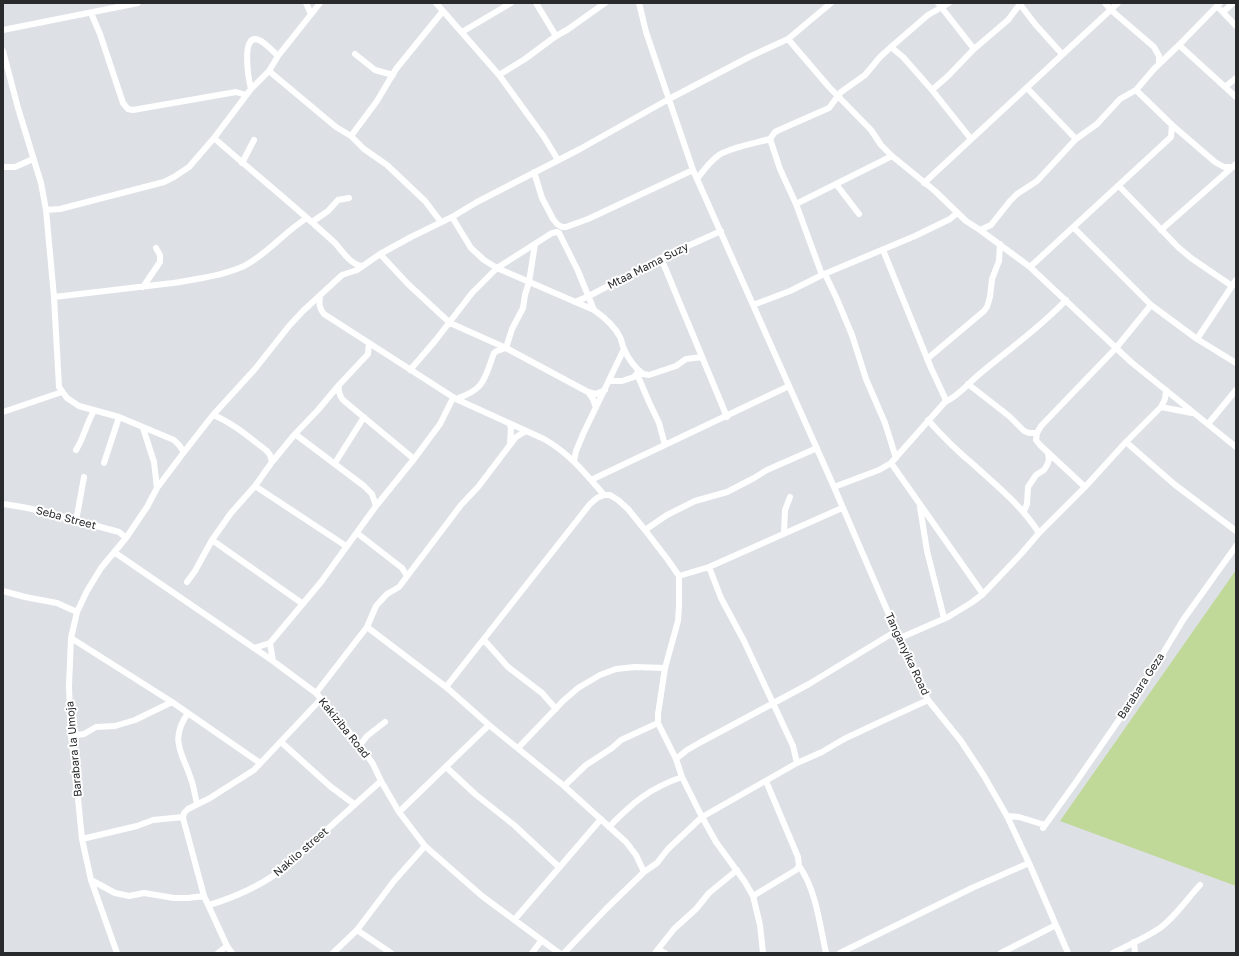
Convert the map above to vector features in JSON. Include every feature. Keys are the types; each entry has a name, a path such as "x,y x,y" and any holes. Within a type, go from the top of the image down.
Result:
{"street":[{"path":"3,30 138,3"},
{"path":"306,3 311,14"},
{"path":"46,210 60,209 164,182 189,167 214,138 251,89 269,71 278,56 320,3"},
{"path":"436,3 499,75 544,137 558,160"},
{"path":"462,32 511,3"},
{"path":"536,3 556,36"},
{"path":"499,75 605,3"},
{"name":"Tanganyika Road","path":"639,3 646,32 693,170 817,448 896,631 928,700 961,741 1007,816 1068,953"},
{"name":"Barabara la Umoja","path":"117,953 91,880 82,838 71,736 69,686 71,638 77,612 87,591 102,568 126,538 147,507 157,488 184,452 213,415 255,369 289,326 337,279 357,270 380,254 580,149 669,98 788,39 831,3"},
{"path":"697,179 706,167 718,156 726,152 770,139 775,132 829,108 844,90 865,75 880,57 939,5 949,3"},
{"path":"1105,3 1157,51 1164,55 1170,53"},
{"path":"924,183 1118,3"},
{"path":"1223,12 1233,3"},
{"path":"932,90 974,49 1008,20 1019,4 1062,54"},
{"path":"980,230 991,225 1017,194 1037,181 1076,140 1097,124 1120,99 1136,90 1159,64 1219,4 1223,12 1236,26"},
{"path":"939,5 974,49"},
{"path":"351,136 377,101 393,75 443,11"},
{"path":"92,13 123,103 128,109 133,110 236,92 246,95"},
{"path":"251,89 247,57 251,41 254,39 259,40 278,56"},
{"path":"788,39 800,54 871,130 892,156 935,191 966,221 1030,267 1116,348 1236,447"},
{"path":"1179,45 1236,97"},
{"path":"891,47 903,57 932,90 971,140"},
{"path":"3,51 41,183 46,210 54,296 58,387 67,398 79,406 119,417 174,440 184,452"},
{"path":"1157,51 1159,56 1159,64"},
{"path":"355,54 375,70 393,75"},
{"path":"269,71 336,127 351,136 387,166 425,201 440,222"},
{"path":"1225,87 1236,78"},
{"path":"1027,88 1076,140"},
{"path":"1136,90 1172,125 1222,166 1234,166"},
{"path":"1171,137 1172,125"},
{"path":"1030,267 1171,137 1177,135 1185,136"},
{"path":"214,138 310,220 341,249 351,262 362,266"},
{"path":"770,139 780,169 796,204 824,275 836,297 852,335 866,379 885,423 896,458"},
{"path":"242,162 254,140"},
{"path":"796,204 892,156"},
{"path":"3,168 15,167 33,159"},
{"path":"1222,166 1222,176"},
{"path":"1162,230 1234,166"},
{"path":"534,172 542,198 553,219 557,224 562,227 566,227 588,219 693,170"},
{"path":"836,184 859,214"},
{"path":"1119,186 1191,258 1232,286"},
{"path":"54,296 143,287 201,278 234,270 246,265 274,245 298,223 310,220 328,211 338,200 348,198"},
{"path":"753,305 790,291 883,250 950,219 957,213"},
{"path":"452,217 477,255 497,268 594,310 616,330 621,338 624,349 638,372 648,402 659,423 665,445"},
{"path":"1074,228 1151,305 1197,339 1236,363"},
{"name":"Mtaa Mama Suzy","path":"575,302 661,258 721,231"},
{"path":"410,370 472,293 497,268 552,233 559,233 589,296 594,310"},
{"path":"506,348 512,329 523,308 524,295 529,282 535,244"},
{"path":"927,359 987,307 990,297 992,278 999,261 1000,244"},
{"path":"143,287 160,262 160,255 156,248"},
{"path":"883,250 927,359 944,394 945,402"},
{"path":"380,254 408,284 450,322 506,348 588,392 596,394 605,390"},
{"path":"661,258 727,416"},
{"path":"349,273 351,262"},
{"path":"1197,339 1236,280"},
{"path":"320,296 319,305 324,314 455,399 526,430 556,446 574,461 604,495"},
{"path":"834,487 879,470 891,463 945,402 959,394 968,384 1053,314 1066,300"},
{"path":"1085,487 1036,440 1036,433 1116,348 1151,305"},
{"path":"368,354 369,342"},
{"path":"254,648 270,643 303,604 321,582 376,506 440,424 455,399 469,395 480,386 484,380 494,354 497,350 506,348"},
{"path":"187,582 195,571 212,540 231,513 255,486 295,434 368,354 379,349"},
{"path":"574,461 576,451 624,349"},
{"path":"638,372 649,375 676,366 686,359 702,357"},
{"path":"609,381 622,381 634,377 638,372"},
{"path":"968,384 1008,416 1024,431 1036,433"},
{"path":"339,385 339,396 414,459"},
{"path":"591,480 789,386"},
{"path":"900,638 958,612 983,594 1016,561 1039,533 1161,407 1165,399 1166,390"},
{"path":"1208,424 1236,390"},
{"path":"3,412 62,392"},
{"path":"588,392 593,399 596,408"},
{"path":"1161,407 1196,414"},
{"path":"76,450 82,440 94,411"},
{"path":"213,415 236,427 267,451 270,454 272,462"},
{"path":"104,464 119,417"},
{"path":"335,463 364,417"},
{"path":"928,420 945,440 1002,489 1024,511 1039,533"},
{"path":"508,423 511,428 510,444"},
{"path":"143,428 154,462 157,488"},
{"path":"316,693 368,627 376,606 387,594 399,587 460,505 478,487 516,437 526,430"},
{"path":"295,434 364,486 372,494 376,506"},
{"path":"1126,442 1174,484 1236,531"},
{"path":"645,530 667,515 695,501 727,492 793,457 817,448"},
{"path":"1024,511 1027,501 1028,487 1036,475 1044,470 1047,465 1049,460 1048,452"},
{"path":"891,463 983,594"},
{"path":"76,521 84,477"},
{"path":"255,486 346,546"},
{"path":"446,687 590,504 597,498 604,495 610,495 623,504 645,530 679,576 678,621 665,668 658,723 702,817 716,842 737,870 753,896 760,925 763,953"},
{"path":"784,533 785,510 790,497"},
{"path":"919,503 927,551 944,618"},
{"name":"Seba Street","path":"3,504 41,510 119,532 126,538"},
{"path":"679,576 709,567 842,508"},
{"path":"356,533 402,568 408,576"},
{"path":"212,540 303,604"},
{"name":"Barabara Geza","path":"1007,816 1020,817 1044,826 1150,675 1183,620 1236,546"},
{"name":"Kakiziba Road","path":"114,552 273,661 316,693 360,745 373,764 399,812 425,846 482,896 559,953"},
{"path":"709,567 721,598 744,641 793,746 797,764"},
{"path":"3,591 57,603 77,612"},
{"path":"368,627 446,687 489,725 602,819 626,842 636,855 644,872"},
{"path":"676,759 687,750 773,702 809,684 896,631"},
{"path":"71,638 172,702 260,763"},
{"path":"484,640 508,667 542,693 556,708"},
{"path":"270,643 273,661"},
{"path":"518,748 563,701 578,688 600,675 610,671 634,667 665,668"},
{"path":"232,953 227,946 204,896 183,817 184,813 188,809 210,798 254,770 321,699"},
{"path":"564,953 644,872 657,863 668,849 702,817 844,739 928,700"},
{"path":"71,736 84,734 96,727 115,726 135,720 172,702"},
{"path":"188,713 179,727 178,746 192,781 197,804"},
{"path":"360,745 367,736 385,722"},
{"path":"564,786 586,765 603,755 621,740 658,723"},
{"path":"399,812 489,725"},
{"path":"281,742 331,787 354,804"},
{"path":"446,767 475,794 514,825 559,867"},
{"path":"609,826 628,806 646,793 682,777"},
{"name":"Nakilo street","path":"209,905 251,889 268,880 283,869 381,781"},
{"path":"766,781 798,857 799,866 807,880 814,898 826,953"},
{"path":"82,838 137,826 153,820 183,817"},
{"path":"514,919 602,819"},
{"path":"333,953 357,930 394,880 425,846"},
{"path":"840,953 972,888 1029,863"},
{"path":"753,896 796,870 799,866"},
{"path":"665,953 657,951 674,929 696,909 709,893 737,870"},
{"path":"91,880 115,893 129,896 144,893 174,898 204,896"},
{"path":"1113,953 1146,937 1161,927 1173,916 1200,885"},
{"path":"1001,953 1056,925"},
{"path":"357,930 391,953"},
{"path":"532,953 541,941"},
{"path":"1134,942 1135,953"},
{"path":"218,953 227,946"}],"green space":[{"path":"1236,570 1236,886 1060,821"}]}
